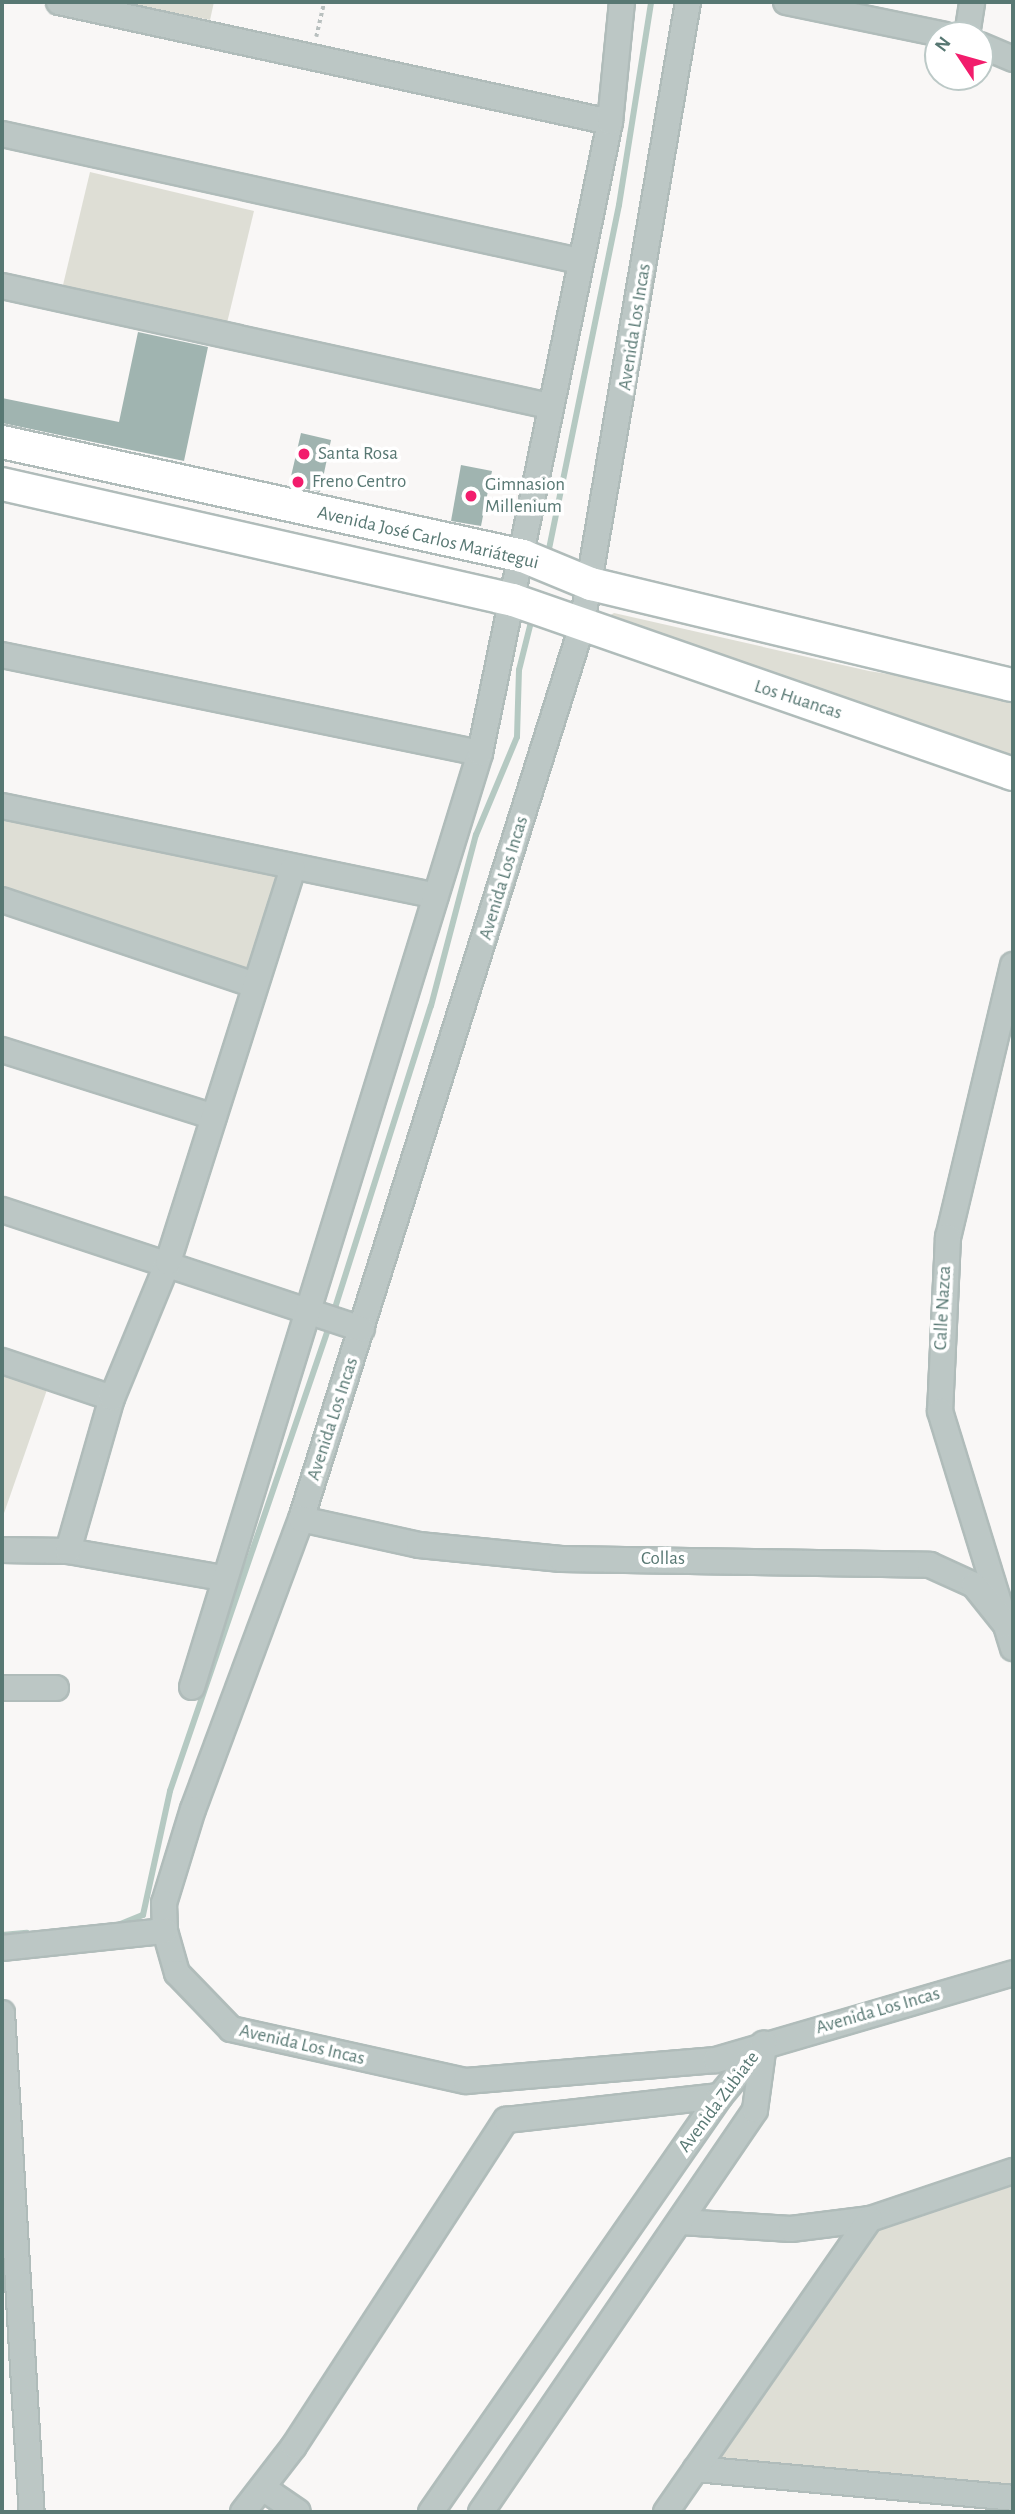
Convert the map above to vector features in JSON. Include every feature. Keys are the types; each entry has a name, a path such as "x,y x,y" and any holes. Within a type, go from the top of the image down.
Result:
{"main road":[{"name":"Avenida José Carlos Mariátegui","path":"2,442 523,556 591,584 1013,685"},
{"path":"2,484 513,600 581,629"},
{"name":"Los Huancas","path":"581,629 1013,774"}],"street":[{"path":"59,2 610,122"},
{"path":"192,1687 222,1578 480,753 523,556 549,406 610,122 622,2"},
{"name":"Avenida Los Incas","path":"688,2 591,584 581,629 301,1519 193,1809 164,1903 165,1931 177,1973 231,2029 466,2081 716,2060 1013,1973"},
{"path":"969,21 972,2"},
{"path":"794,3 924,31"},
{"path":"994,51 1013,59"},
{"path":"2,134 579,261"},
{"path":"2,286 549,406"},
{"path":"2,655 480,753"},
{"path":"2,806 436,896"},
{"path":"68,1551 112,1398 168,1262 293,868"},
{"path":"2,900 255,985"},
{"name":"Calle Nazca","path":"1010,1636 940,1411 940,1350 948,1237 1013,965"},
{"path":"2,1050 214,1117"},
{"path":"2,1210 168,1262 362,1329"},
{"path":"2,1361 112,1398"},
{"name":"Collas","path":"301,1519 419,1545 561,1559 930,1565 974,1585 1010,1636"},
{"path":"2,1550 68,1551 222,1578"},
{"path":"2,1688 56,1688"},
{"path":"2,1948 165,1931"},
{"path":"2,2013 7,2151 32,2512"},
{"name":"Avenida Zubiate","path":"431,2512 720,2096 764,2044"},
{"name":"Avenida Zubiate","path":"481,2512 755,2110 764,2044"},
{"path":"243,2512 263,2488 506,2120 720,2096"},
{"path":"681,2222 791,2229 870,2219 1013,2171"},
{"path":"666,2512 870,2219"},
{"path":"696,2469 1013,2498"},
{"path":"263,2488 298,2512"}],"path":[{"path":"312,56 324,2"}],"shaded area":[{"path":"120,2 214,2 210,20"},
{"path":"90,172 254,211 227,323 63,285"},
{"path":"614,613 869,671 1013,694 1013,778 600,621"},
{"path":"2,818 281,875 250,976 2,891"},
{"path":"2,1369 49,1384 2,1519"},
{"path":"1013,2186 1013,2484 717,2462 879,2227"}],"building":[{"path":"138,332 208,347 184,461 2,423 2,398 119,422"},
{"path":"301,433 331,440 320,492 289,485"},
{"name":"Gimnasion Millenium","path":"461,465 492,471 481,526 451,521"}],"waterway":[{"path":"549,549 619,205 651,2"},
{"path":"334,1311 431,1006 476,835 517,737 519,670 532,618"},
{"path":"118,1925 143,1915 170,1791 329,1326"},
{"path":"2,1935 27,1933"}],"place":[{"name":"Santa Rosa","path":"304,454"},
{"name":"Freno Centro","path":"298,482"},
{"name":"Gimnasion Millenium","path":"471,496"}]}
